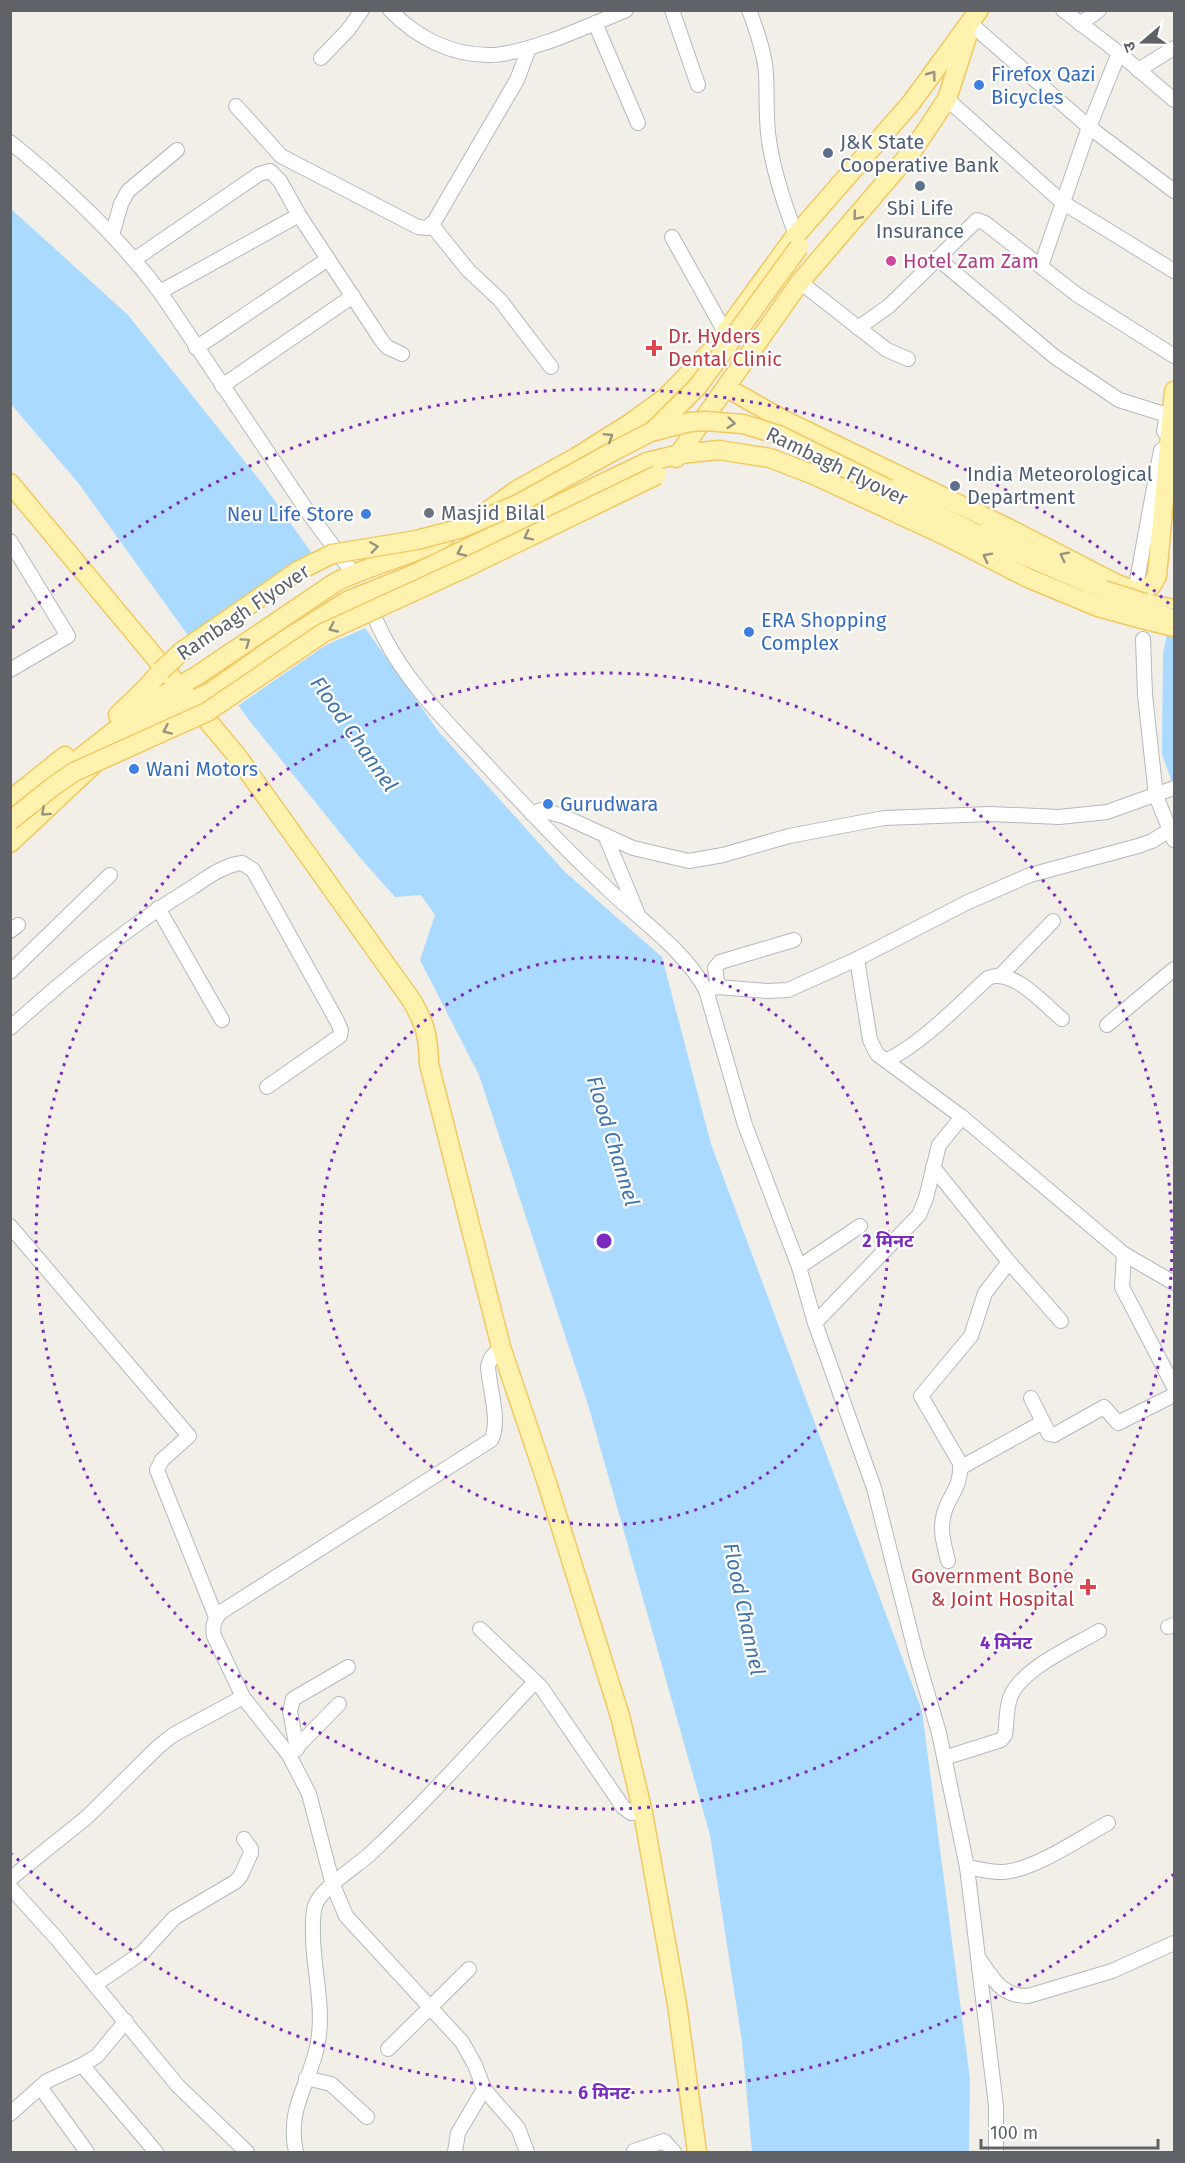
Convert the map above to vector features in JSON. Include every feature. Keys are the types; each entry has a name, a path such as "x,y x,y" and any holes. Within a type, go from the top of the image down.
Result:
{"main road":[{"path":"10,812 150,703 198,675 336,582 352,573 439,541 478,518 517,490 575,458 629,424 665,398 713,349 739,313 798,241 908,120 911,103 975,17"},
{"path":"10,821 74,772 207,712 323,633 465,568 668,469 800,282 913,150 947,99 975,17"},
{"path":"651,432 698,386 798,241"},
{"path":"739,313 768,330"},
{"path":"725,391 918,484 1136,594 1152,585 1157,576 1174,391"},
{"path":"725,391 743,408 999,530 1010,550"},
{"name":"Rambagh Flyover","path":"10,800 124,709 181,652 298,571 333,554 417,540 462,528 518,504 651,432 690,422 743,424 761,428 804,447 1101,598"},
{"path":"10,843 119,742 151,720 212,691 282,642 356,596 414,574 647,462 680,454 718,450 770,458 813,475 946,536 1028,578 1101,598 1174,609"},
{"path":"10,483 237,756 412,1000 422,1018 428,1038 429,1064 501,1347 620,1716 643,1813 677,2004 697,2152"},
{"path":"1101,598 1142,619 1174,627"}],"street":[{"path":"321,58 348,30 362,10"},
{"path":"390,10 406,27 428,41 489,55 529,48 626,10"},
{"path":"672,10 698,85"},
{"path":"749,10 762,49 766,73 768,131 772,156 780,190 798,241"},
{"path":"1063,10 1119,53 1174,100"},
{"path":"1080,24 1099,10"},
{"path":"975,17 1089,127 1174,191"},
{"path":"595,23 638,123"},
{"path":"236,106 281,156 291,163 418,227 428,228 432,225 517,80 529,48"},
{"path":"1138,70 1174,48"},
{"path":"1041,266 1089,127 1119,53"},
{"path":"947,99 1062,202 1174,272"},
{"path":"10,142 94,214 135,259 160,292 196,348 352,573"},
{"path":"112,235 121,204 128,191 177,150"},
{"path":"135,259 264,172 270,171 280,181 299,215 387,347 402,354"},
{"path":"160,292 299,215"},
{"path":"858,328 889,306 977,220 985,223 1076,294 1174,356"},
{"path":"432,225 468,270 500,300 551,367"},
{"path":"672,237 725,332"},
{"path":"937,258 1054,357 1119,400 1159,412 1166,417 1136,594"},
{"path":"196,348 328,259"},
{"path":"800,282 887,350 908,359"},
{"path":"222,386 353,296"},
{"path":"10,541 68,636 10,670"},
{"path":"356,596 419,688 455,731 532,814 676,950 712,989 781,991 857,959 966,903 1030,874 1172,835 1158,795 1145,695 1143,639"},
{"path":"532,814 541,810 563,816 633,848 689,861 723,855 789,836 884,818 991,814 1059,817 1107,812 1174,788"},
{"path":"605,835 639,917"},
{"path":"10,1028 68,976 158,908 233,864 242,863 253,870 341,1030 339,1036 267,1087"},
{"path":"10,972 110,875"},
{"path":"158,908 222,1020"},
{"path":"886,1061 918,1041 988,978 1001,975 1053,921"},
{"path":"794,940 720,962 715,968 712,989 745,1125 799,1267 815,1323 874,1488 944,1758 967,1867 996,2106 996,2152"},
{"path":"857,959 870,1040 877,1054 962,1117 1124,1254 1174,1283"},
{"path":"1107,1025 1174,969"},
{"path":"1001,975 1020,984 1062,1019"},
{"path":"815,1323 919,1215 926,1198 939,1145 962,1117"},
{"path":"933,1167 1009,1262 1061,1321"},
{"path":"10,1226 189,1436 162,1460 158,1466 159,1479 216,1617"},
{"path":"799,1267 860,1226"},
{"path":"1124,1254 1122,1287 1174,1387"},
{"path":"948,1562 942,1520 961,1474 958,1459 921,1396 971,1336 985,1293 1009,1262"},
{"path":"293,1752 243,1697 214,1636 212,1627 216,1617 491,1440 495,1434 496,1424 488,1366 491,1358 501,1347"},
{"path":"1032,1398 1049,1434 1054,1435 1104,1407 1118,1423 1174,1395"},
{"path":"960,1468 1043,1422"},
{"path":"480,1629 541,1687 623,1807 631,1814 643,1813"},
{"path":"944,1758 1001,1740 1005,1735 1010,1698 1020,1682 1035,1669 1099,1631"},
{"path":"348,1667 293,1699 290,1712 293,1752 309,1794 333,1885 346,1916 469,2051 484,2089 518,2128 527,2152"},
{"path":"296,2152 294,2132 297,2102 314,2058 320,2024 314,1954 314,1908 319,1896 392,1833 535,1682"},
{"path":"10,1879 87,1817 173,1735 243,1697"},
{"path":"293,1752 339,1704"},
{"path":"967,1867 996,1872 1017,1870 1035,1863 1108,1823"},
{"path":"96,1984 144,1952 174,1918 230,1886 240,1877 251,1853 244,1839"},
{"path":"10,1887 96,1984 178,2086 247,2152"},
{"path":"978,1959 1006,1993 1028,1996 1112,1971 1174,1943"},
{"path":"388,2049 470,1969"},
{"path":"10,2114 55,2076 97,2056 126,2021"},
{"path":"82,2065 156,2152"},
{"path":"306,2078 331,2084 367,2117"},
{"path":"40,2087 87,2152"},
{"path":"455,2152 458,2133 484,2089"},
{"path":"634,2151 664,2141 674,2152"}],"water":[{"name":"Flood Channel","path":"10,208 128,315 262,483 439,732 565,872 662,957 711,1144 922,1711 970,2079 969,2152 752,2152 742,2042 710,1835 589,1408 479,1075 420,960 435,915 421,895 395,897 362,860 249,720 79,484 11,404"},
{"path":"1174,599 1174,788 1162,754 1163,654"}],"pier":[{"path":"318,557 368,627 326,645 236,707 189,643"}],"place":[{"name":"Firefox Qazi Bicycles","path":"979,85"},
{"name":"J&K State Cooperative Bank","path":"828,153"},
{"name":"Sbi Life Insurance","path":"920,186"},
{"name":"Hotel Zam Zam","path":"891,261"},
{"name":"Dr. Hyders Dental Clinic","path":"654,348"},
{"name":"India Meteorological Department","path":"955,486"},
{"name":"Masjid Bilal","path":"429,513"},
{"name":"Neu Life Store","path":"366,514"},
{"name":"ERA Shopping Complex","path":"749,632"},
{"name":"Wani Motors","path":"134,769"},
{"name":"Gurudwara","path":"548,804"},
{"name":"Government Bone & Joint Hospital","path":"1088,1587"}]}
